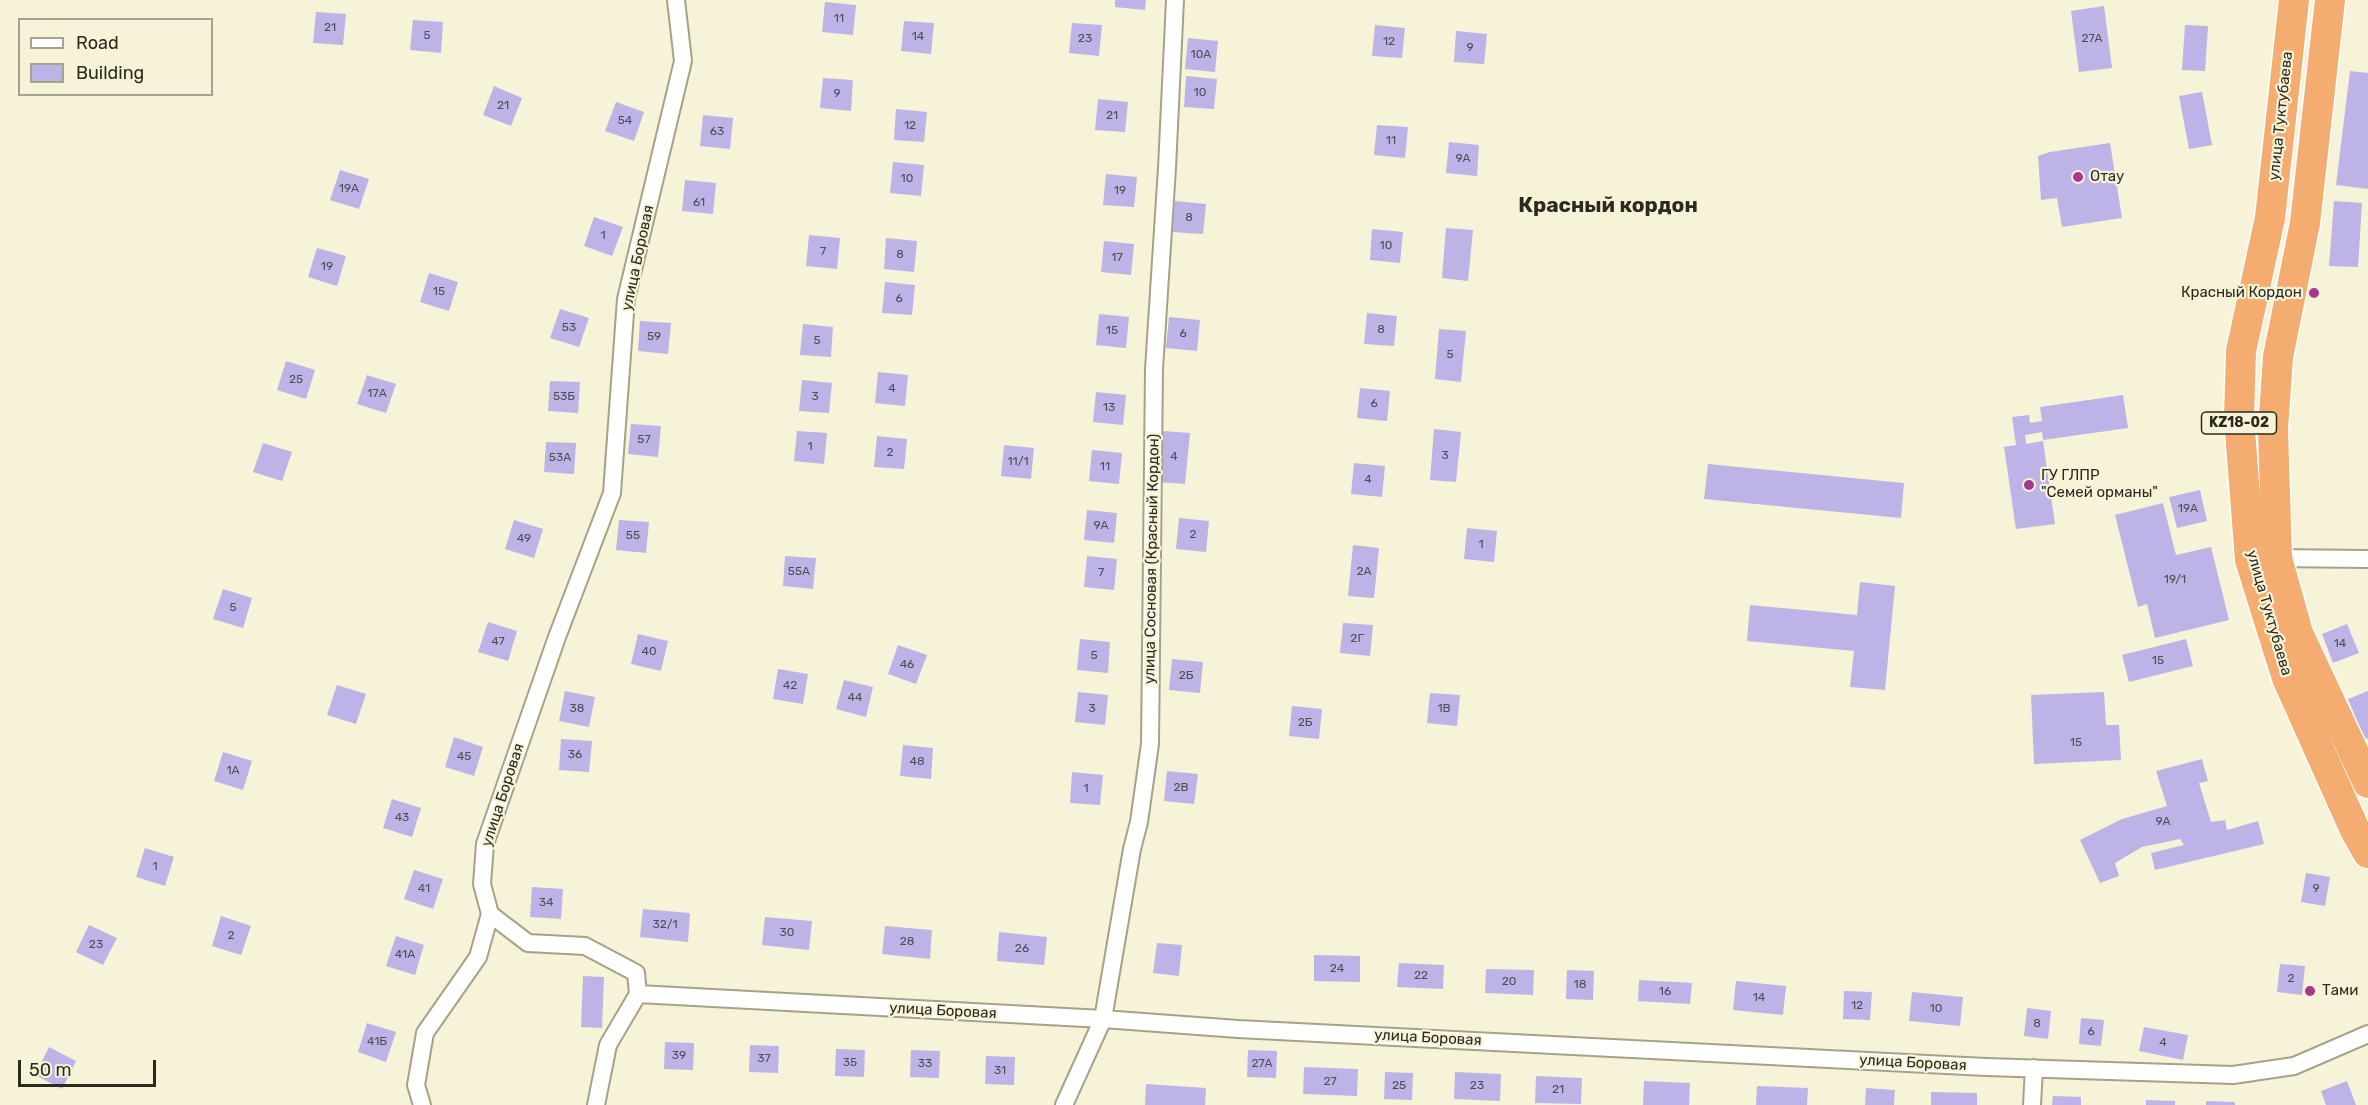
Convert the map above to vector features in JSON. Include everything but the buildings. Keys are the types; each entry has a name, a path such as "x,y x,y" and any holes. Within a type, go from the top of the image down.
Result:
{"highway":[{"name":"улица Туктубаева","path":"2294,0 2270,219 2241,351 2239,418 2263,559 2287,678 2355,830 2368,853"},
{"name":"улица Туктубаева","path":"2330,0 2305,223 2278,357 2263,559 2368,783"},
{"path":"2241,351 2254,358 2278,357"}],"street":[{"name":"улица Боровая","path":"490,914 482,885 485,844 557,637 612,493 626,299 683,61 676,0"},
{"name":"улица Сосновая (Красный Кордон)","path":"1064,1105 1103,1019 1132,849 1139,822 1150,744 1154,369 1175,0"},
{"path":"2263,559 2368,560"},
{"path":"422,1105 416,1085 425,1033 478,957 490,914 528,943 585,946 636,973 638,994 608,1045 596,1105"},
{"name":"улица Боровая","path":"638,994 1103,1019 1238,1029 1986,1067 2233,1075 2294,1066 2368,1034"},
{"path":"2032,1105 2034,1068"}],"place":[{"name":"Отау","path":"2078,177"},
{"name":"Красный Кордон","path":"2314,293"},
{"name":"ГУ ГЛПР \"Семей орманы\"","path":"2029,485"},
{"name":"Тами","path":"2310,991"}],"district":[{"name":"Красный кордон","path":"1608,206"}]}
